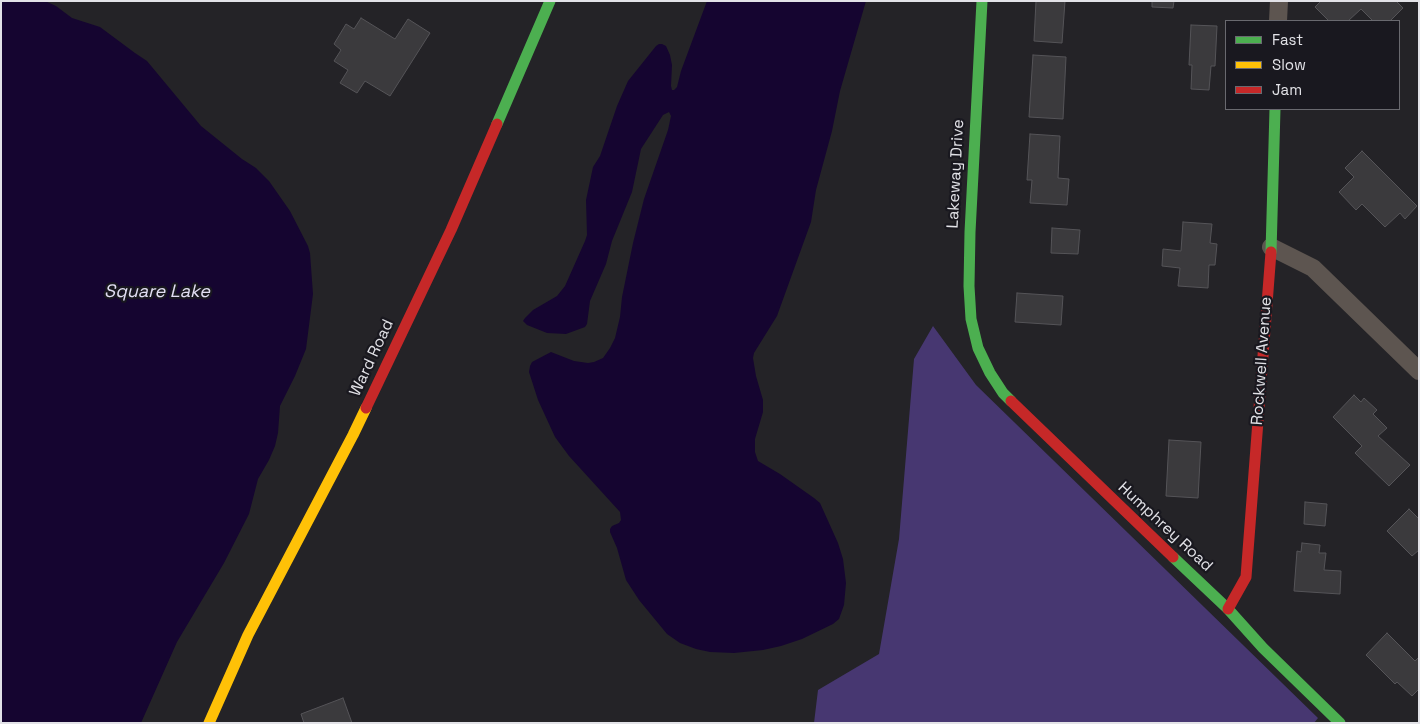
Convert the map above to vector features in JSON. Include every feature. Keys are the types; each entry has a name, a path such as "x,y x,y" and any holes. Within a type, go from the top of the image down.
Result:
{"street":[{"name":"Ward Road","path":"209,723 248,635 353,435 450,230 550,1"},
{"name":"Lakeway Drive","path":"978,348 971,319 968,260 982,1"},
{"path":"1278,20 1279,1"},
{"name":"Rockwell Avenue","path":"1228,609 1246,577 1271,247 1275,110"},
{"path":"1271,247 1313,268 1419,371"},
{"name":"Humphrey Road","path":"978,348 990,373 1003,393 1136,523 1228,609 1263,648 1340,723"}],"shaded area":[{"path":"933,326 976,385 1318,718 1314,723 814,723 818,690 879,654 899,539 914,359"}],"water":[{"name":"Square Lake","path":"1,1 45,1 56,6 72,18 100,27 147,61 201,126 256,168 269,181 290,211 310,253 313,294 306,349 280,406 275,446 258,479 249,514 224,563 177,642 141,723 1,723"},
{"path":"707,1 866,1 840,91 832,131 816,190 811,222 777,316 754,353 753,358 763,400 763,412 755,439 755,452 758,461 780,474 820,503 843,559 846,583 844,605 839,619 833,624 802,639 763,650 734,653 710,652 680,643 667,634 639,600 626,580 617,548 610,532 612,526 621,520 620,512 569,456 555,437 538,400 529,372 532,362 551,352 574,361 588,363 603,358 610,348 615,338 620,317 622,297 644,199 668,130 671,116 669,112 663,115 641,149 632,192 612,241 606,264 590,301 585,327 566,334 547,333 527,325 523,321 533,310 557,296 565,286 585,241 587,235 586,200 593,167 600,156 617,106 628,81 656,46 662,44 666,46 670,55 672,90 677,87"}],"building":[{"path":"1036,1 1065,1 1062,43 1034,41"},
{"path":"1152,1 1174,1 1173,8 1152,7"},
{"path":"1321,1 1396,1 1403,8 1391,20 1372,20 1361,9 1349,20 1328,20 1315,7"},
{"path":"361,18 395,39 408,19 430,33 390,96 365,81 357,93 340,83 348,70 334,61 341,50 334,44 346,24 354,29"},
{"path":"1191,25 1217,26 1215,66 1211,66 1209,90 1191,89 1192,65 1189,65"},
{"path":"1033,55 1066,57 1063,119 1029,117"},
{"path":"1030,134 1060,136 1058,178 1069,179 1067,205 1030,203 1032,180 1027,180"},
{"path":"1362,151 1417,206 1405,219 1400,213 1385,227 1362,204 1356,210 1339,192 1354,177 1345,168"},
{"path":"1183,222 1212,224 1210,243 1217,244 1215,265 1209,265 1208,288 1178,286 1180,268 1162,266 1163,249 1181,251"},
{"path":"1052,228 1080,230 1078,254 1051,253"},
{"path":"1017,293 1063,296 1061,325 1015,322"},
{"path":"1354,395 1361,402 1364,398 1377,410 1373,414 1387,428 1378,436 1410,465 1389,486 1355,453 1362,446 1333,417"},
{"path":"1169,440 1201,442 1198,498 1166,496"},
{"path":"1305,502 1327,504 1325,526 1304,524"},
{"path":"1409,509 1419,519 1419,550 1412,556 1387,531"},
{"path":"1302,543 1320,545 1319,553 1326,553 1324,570 1341,571 1340,594 1294,591 1297,551 1301,552"},
{"path":"1387,633 1415,661 1419,657 1419,689 1412,696 1397,682 1395,684 1366,655"},
{"path":"343,698 352,723 304,723 301,714"}],"traffic: fast":[{"path":"497,124 550,1"},
{"path":"982,1 970,232 969,286 971,319 978,348 990,373 1003,393 1011,401"},
{"path":"1271,252 1275,110"},
{"path":"1173,557 1228,609 1263,648 1340,723"}],"traffic: slow":[{"path":"209,723 248,635 366,408"}],"traffic: jam":[{"path":"366,408 451,230 497,124"},
{"path":"1228,609 1246,577 1271,252"},
{"path":"1011,401 1173,557"}]}
